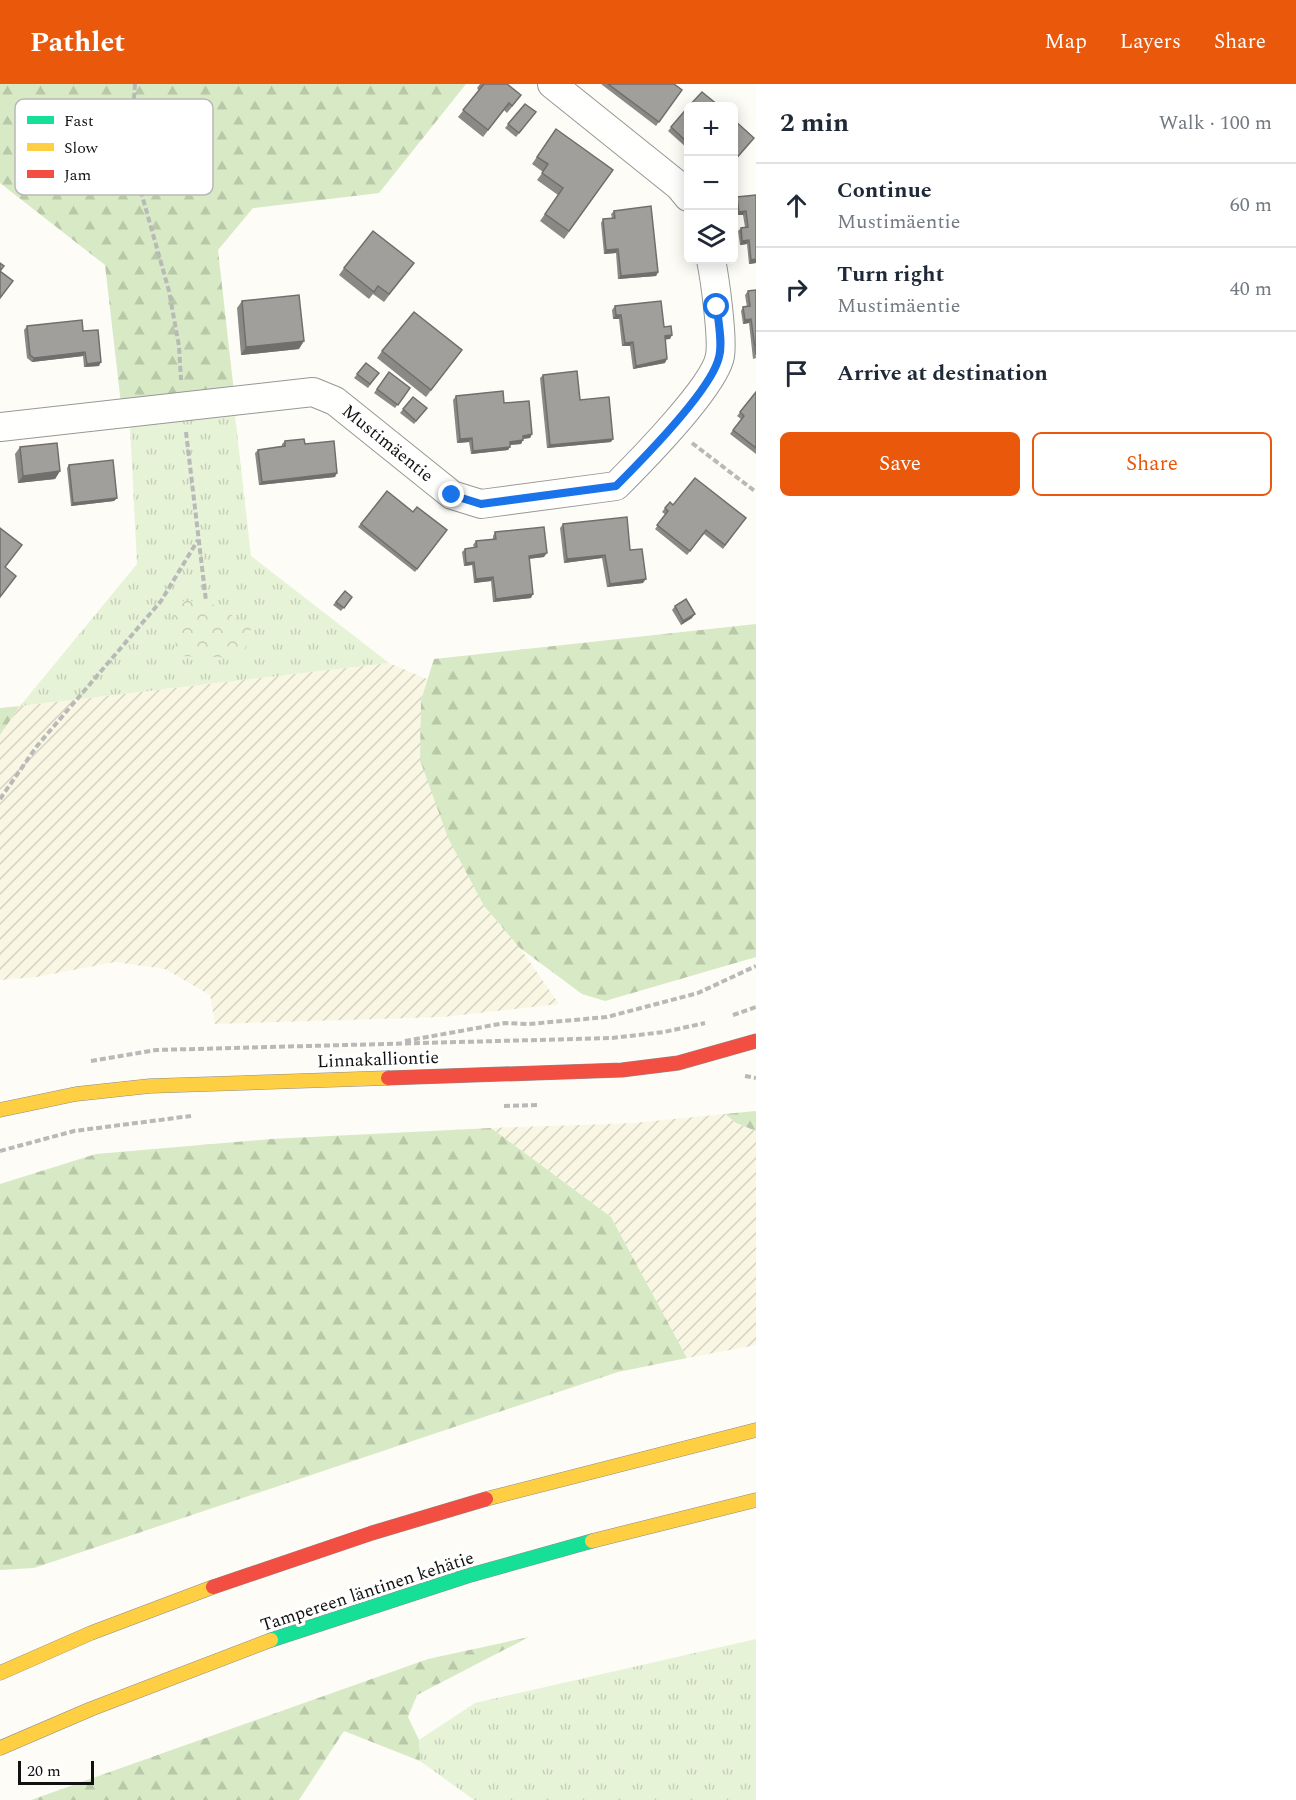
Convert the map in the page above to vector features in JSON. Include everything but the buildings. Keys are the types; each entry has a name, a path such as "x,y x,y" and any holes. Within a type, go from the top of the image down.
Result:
{"main road":[{"name":"Linnakalliontie","path":"0,1110 76,1094 150,1086 622,1070 678,1063 756,1041"},
{"path":"0,1673 235,1578 413,1520 609,1465 756,1430"},
{"name":"Tampereen läntinen kehätie","path":"0,1748 61,1720 256,1646 435,1587 623,1532 756,1500"}],"street":[{"path":"552,84 684,192"},
{"name":"Mustimäentie","path":"0,427 313,392 335,401 452,495 481,504 616,486 671,427 712,376 720,356 711,264"}],"path":[{"path":"134,99 135,84"},
{"path":"142,195 170,291 179,346 183,406 206,601"},
{"path":"671,427 756,492"},
{"path":"0,799 37,746 161,601 199,539"},
{"path":"390,1044 505,1023 529,1024 608,1017 698,993 756,966"},
{"path":"727,1017 756,1007"},
{"path":"612,1038 664,1032 706,1022"},
{"path":"743,1076 756,1078"}],"shaded area":[{"path":"389,663 427,679 421,700 484,906 520,948 559,1004 443,1017 215,1024 210,995 165,969 115,962 36,977 0,980 0,735 20,706"},
{"path":"725,1114 736,1123 756,1131 756,1345 687,1358 611,1217 491,1128 634,1123"}],"green space":[{"path":"0,84 466,84 379,193 253,208 218,250 234,392 121,404 105,265 15,195 213,195 213,99 15,99 15,195 0,183"},
{"path":"235,415 251,556 389,663 20,706 137,564 130,427"},
{"path":"174,601 208,603 223,609 251,629 242,658 176,656"},
{"path":"756,624 756,957 605,1001 582,994 520,948 484,906 448,838 420,760 421,700 434,659"},
{"path":"20,706 0,735 0,708"},
{"path":"756,1111 756,1131 736,1123 725,1114"},
{"path":"491,1128 611,1217 687,1358 618,1372 34,1568 0,1570 0,1184 96,1154 271,1139"},
{"path":"529,1637 417,1695 408,1717 419,1740 420,1761 344,1731 299,1800 31,1800 428,1659"},
{"path":"756,1639 756,1800 474,1800 420,1761 419,1740 475,1703"}],"traffic: fast":[{"path":"271,1640 467,1576 592,1541"}],"traffic: slow":[{"path":"0,1110 76,1094 150,1086 388,1078"},
{"path":"486,1499 756,1430"},
{"path":"592,1541 756,1500"},
{"path":"0,1673 91,1633 213,1587"},
{"path":"0,1748 91,1709 271,1640"}],"traffic: jam":[{"path":"388,1078 622,1070 678,1063 756,1041"},
{"path":"213,1587 372,1533 486,1499"}],"route":[{"path":"452,495 481,504 616,486 671,427 712,376 720,356 717,307"}]}
